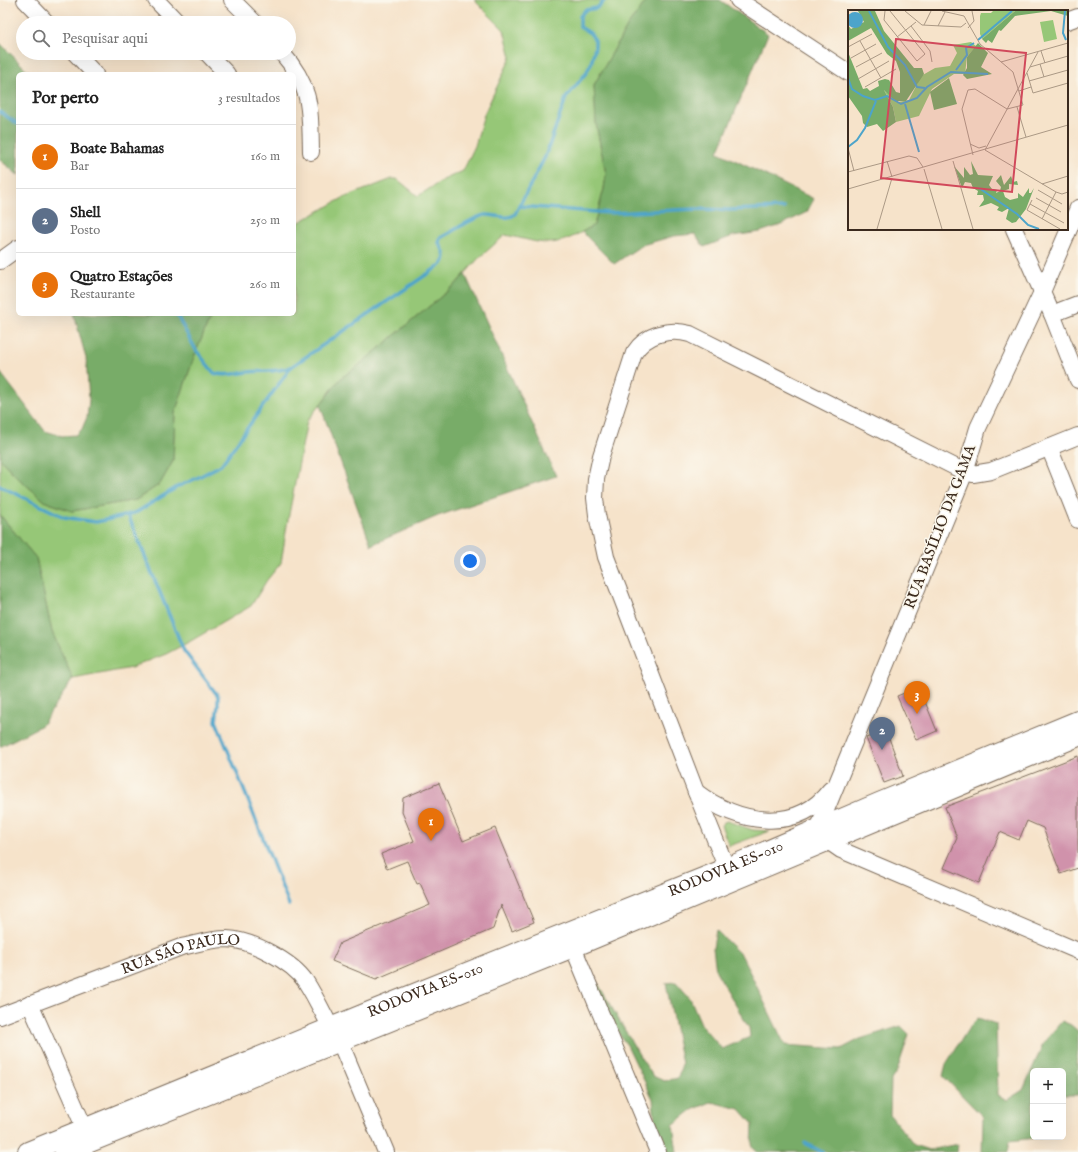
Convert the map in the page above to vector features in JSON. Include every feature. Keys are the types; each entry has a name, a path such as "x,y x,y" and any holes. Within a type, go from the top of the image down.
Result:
{"main road":[{"name":"RODOVIA ES-010","path":"65,1152 335,1035 729,875 825,834 1076,734"},
{"name":"RODOVIA ES-010","path":"335,1035 573,947 729,875"},
{"name":"RODOVIA ES-010","path":"28,1152 88,1141"}],"street":[{"path":"25,0 40,16"},
{"path":"156,0 171,16"},
{"path":"232,0 248,16"},
{"path":"738,0 848,72"},
{"path":"1068,21 1078,17"},
{"path":"82,60 93,72"},
{"path":"214,60 225,72"},
{"path":"288,60 298,74 307,94 310,110 311,152"},
{"name":"RUA BASÍLIO DA GAMA","path":"825,834 821,820 965,472 978,428 1042,292 1078,208"},
{"path":"1014,230 1052,314 1078,380"},
{"path":"0,261 16,249"},
{"path":"1052,314 1078,304"},
{"path":"729,875 606,557 596,515 596,479 601,456 634,353 638,346 652,336 662,333 681,332 690,334 965,472 973,474 990,470 1078,436"},
{"path":"1049,447 1078,520"},
{"path":"696,792 714,805 729,812 752,818 771,820 785,818 812,807 824,798 836,783"},
{"path":"825,834 841,850 1078,951"},
{"name":"RUA SÃO PAULO","path":"0,1016 181,947 206,941 227,939 245,943 277,956 298,973 306,982 335,1035 386,1152"},
{"path":"573,947 658,1152"},
{"path":"30,1004 88,1141"}],"green space":[{"path":"474,0 647,0 628,25 594,85 596,124 606,174 604,189 594,225 571,238 552,243 535,242 505,235 478,259 456,284 358,366 341,378 307,421 281,563 267,580 251,606 166,654 131,668 73,679 52,632 36,558 0,515 0,459 18,478 46,502 72,511 136,500 160,484 173,461 175,413 194,357 208,323 213,316 296,316 296,224 343,198 392,179 397,179 418,196 443,180 463,171 475,146 484,114 511,57 504,30"},
{"path":"647,0 720,0 768,34 718,152 814,199 807,212 781,225 760,232 733,236 704,247 695,234 674,236 642,245 614,264 582,232 594,225 604,189 606,174 596,124 594,85 628,25"},
{"path":"0,43 29,72 16,72 16,173 0,160"},
{"path":"465,274 556,476 438,516 371,545 320,405 341,378 358,366 456,284"},
{"path":"75,316 213,316 208,323 194,357 175,413 173,461 160,484 136,500 72,511 46,502 18,478 0,459 0,372 45,431 62,436 76,435 82,429 87,417 89,400 86,358"},
{"path":"0,515 36,558 52,632 73,679 42,725 0,747"},
{"path":"727,821 753,830 770,831 729,846 721,825"},
{"path":"716,930 742,956 785,1045 841,1049 860,1039 901,1026 909,1034 897,1071 891,1080 890,1115 914,1145 929,1150 958,1144 957,1152 757,1152 752,1145 753,1124 740,1109 711,1102 692,1110 673,1125 677,1152 657,1152 651,1147 655,1124 653,1099 627,1045 583,988 587,978 597,982 653,1076 664,1081 678,1078 682,1064 666,983 676,982 690,998 702,1026 722,1049 750,1037 749,1028 716,971 713,948"},
{"path":"978,1018 996,1024 998,1095 1007,1100 1023,1090 1030,1074 1030,1138 1010,1141 1008,1152 982,1152 983,1117 943,1076 946,1064 970,1026"},
{"path":"1062,1021 1071,1025 1078,1031 1076,1065 1078,1065 1078,1095 1066,1095 1066,1068 1033,1068 1044,1042"}],"building":[{"path":"919,687 937,731 916,740 897,696"},
{"path":"886,730 903,776 884,783 866,738"},
{"path":"1078,756 1078,868 1061,874 1043,828 1027,821 1019,840 1000,832 979,883 944,868 957,838 945,807"},
{"path":"439,783 463,841 495,828 534,922 512,931 501,905 493,929 376,979 332,961 340,943 430,905 420,883 417,884 407,861 387,869 381,854 414,841 402,812 403,798"}],"waterway":[{"path":"0,486 64,517 96,522 137,512 179,486 221,465 291,367 442,264 445,256 439,243 440,238 480,216 489,215 509,217 515,214 545,157 566,98 586,73 591,64 595,40 590,33 580,27 580,16 585,10 597,8 605,0"},
{"path":"0,112 16,123"},
{"path":"519,206 610,213 696,209 729,210 784,208"},
{"path":"177,316 196,350 214,373 222,375 254,371 275,371 291,367"},
{"path":"128,515 184,651 218,696 216,721 289,905"},
{"path":"805,1143 822,1152"}],"place":[{"name":"Quatro Estações","path":"917,714"},
{"name":"Shell","path":"882,750"},
{"name":"Boate Bahamas","path":"431,841"}]}
